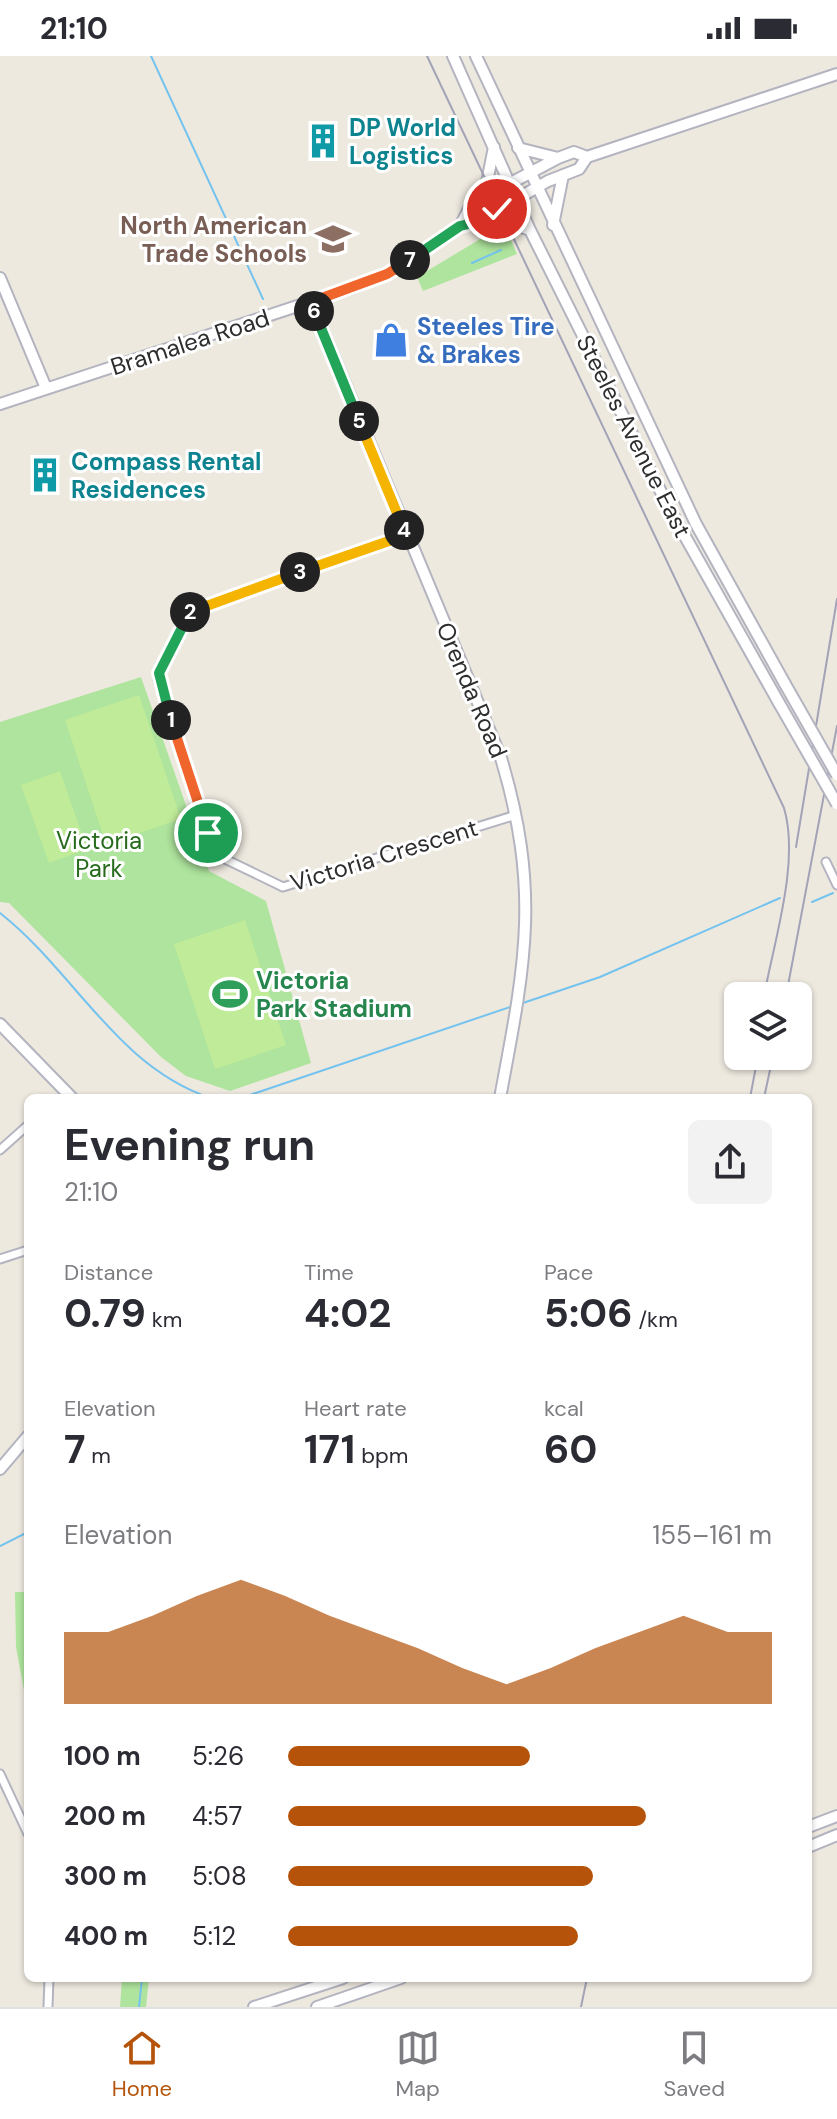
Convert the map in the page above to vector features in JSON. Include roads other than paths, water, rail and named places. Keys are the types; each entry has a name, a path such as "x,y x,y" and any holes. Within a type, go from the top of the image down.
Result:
{"main road":[{"name":"Steeles Avenue East","path":"453,56 530,230 682,532 837,804"},
{"name":"Steeles Avenue East","path":"476,56 696,524 837,775"},
{"name":"Bramalea Road","path":"0,404 311,302 399,268 460,226 487,215 535,187 579,169 587,157 837,74"},
{"path":"484,197 494,145"},
{"path":"518,148 558,158"},
{"name":"Bramalea Road","path":"460,226 470,207 484,197 558,158 574,152 587,157"},
{"path":"553,225 563,175"},
{"path":"487,215 530,230"},
{"path":"0,278 46,388"},
{"name":"Orenda Road","path":"311,302 501,758 518,815 528,909 520,993 501,1094"},
{"path":"682,532 696,524"},
{"path":"0,1024 62,1094"},
{"path":"0,1469 24,1441"},
{"path":"812,1825 837,1816"},
{"path":"812,1845 837,1835"},
{"path":"254,2007 331,1982"},
{"path":"317,2007 388,1982"}],"street":[{"name":"Victoria Crescent","path":"406,535 194,608 187,615 158,680 212,846 225,859 283,887 518,815"},
{"path":"826,862 837,885"},
{"path":"0,1150 24,1129"},
{"path":"0,1259 24,1251"},
{"path":"0,1774 24,1825"},
{"path":"48,2007 49,1982"}],"waterway":[{"path":"151,56 263,299"},
{"path":"472,263 501,250"},
{"path":"812,902 833,893"},
{"path":"523,1003 600,977 780,898"},
{"path":"0,913 51,962 122,1041 178,1084 202,1094"},
{"path":"253,1094 513,1006"},
{"path":"0,1546 24,1534"},
{"path":"139,2007 142,1982"}],"railway":[{"path":"427,56 784,808 788,829 787,877 767,982"},
{"path":"796,847 837,599"},
{"path":"789,982 837,726"},
{"path":"751,1094 755,1070"},
{"path":"765,1094 770,1070"},
{"path":"581,2007 586,1982"}],"place":[{"name":"DP World Logistics","path":"323,141"},
{"name":"North American Trade Schools","path":"333,239"},
{"name":"Steeles Tire & Brakes","path":"391,340"},
{"name":"Compass Rental Residences","path":"45,475"},
{"name":"Victoria Park Stadium","path":"230,994"}],"park label":[{"name":"Victoria Park","path":"99,854"}]}
